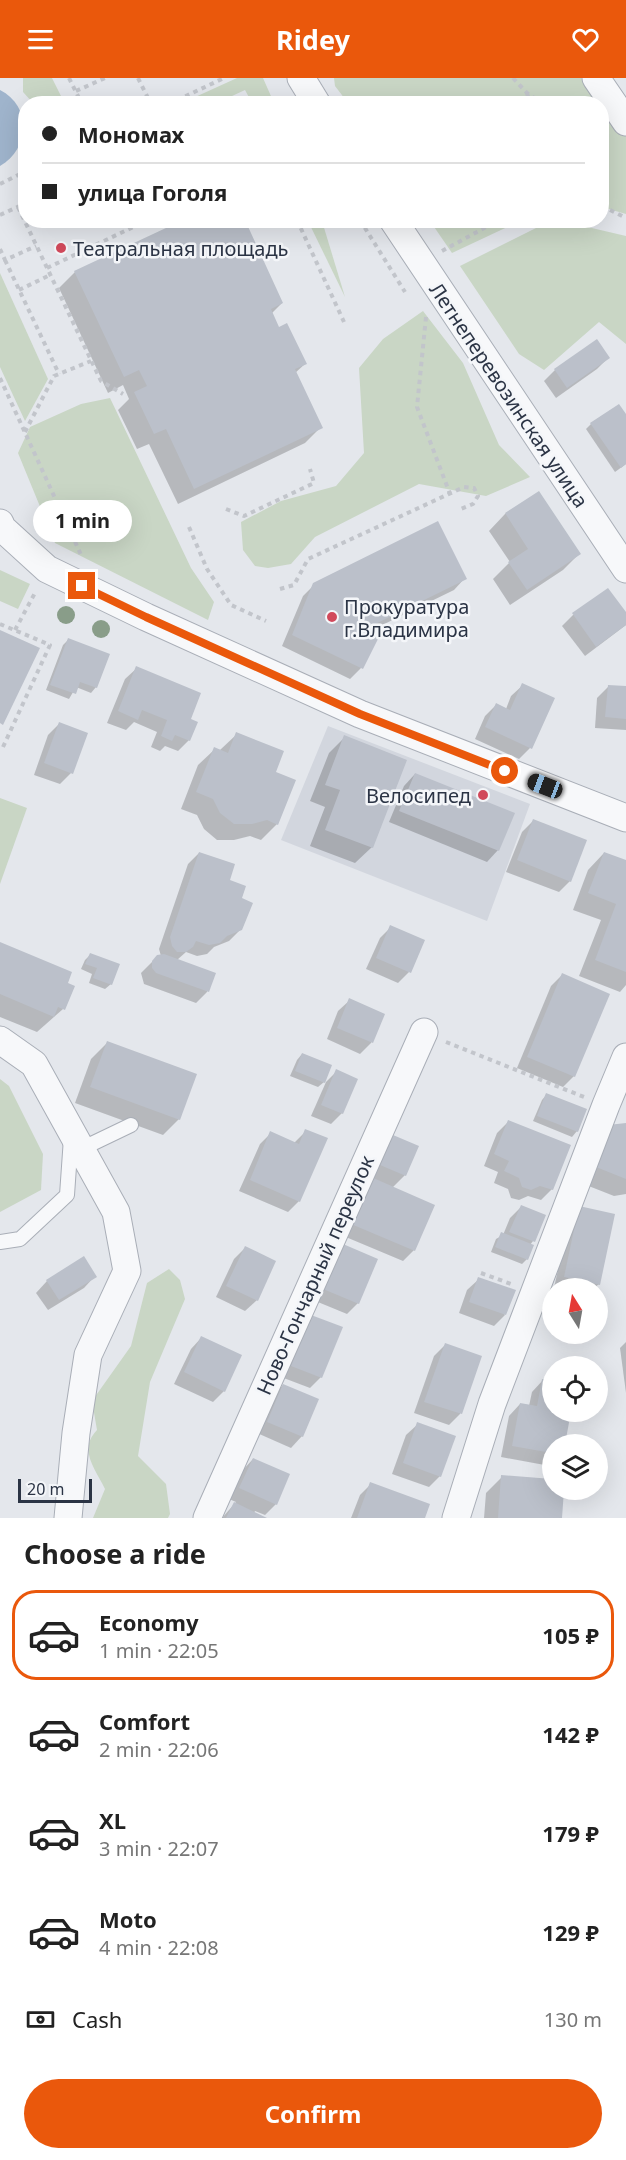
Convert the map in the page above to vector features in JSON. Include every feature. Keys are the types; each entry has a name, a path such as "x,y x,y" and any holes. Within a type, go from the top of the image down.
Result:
{"street":[{"path":"301,78 312,96"},
{"path":"596,78 608,96"},
{"path":"609,97 626,122"},
{"name":"Летнеперевозинская улица","path":"398,228 626,568"},
{"path":"0,523 2,528 47,569 99,595 360,714 626,818"},
{"name":"Ново-Гончарный переулок","path":"207,1518 423,1032"},
{"path":"0,1040 34,1064 116,1212 128,1271 88,1355 76,1433 68,1518"},
{"path":"456,1518 492,1404 626,1057"}],"lane":[{"path":"0,1242 20,1239 67,1195 76,1141 131,1125"}],"path":[{"path":"69,78 78,96"},
{"path":"76,91 104,78"},
{"path":"138,78 147,96"},
{"path":"186,96 224,78"},
{"path":"513,78 531,96"},
{"path":"0,184 18,175"},
{"path":"0,215 18,207"},
{"path":"609,210 626,218"},
{"path":"28,228 101,381 123,394"},
{"path":"47,268 128,228"},
{"path":"301,228 344,322"},
{"path":"365,228 405,292"},
{"path":"450,494 417,407 425,270 487,228"},
{"path":"5,260 36,246"},
{"path":"0,249 59,374"},
{"path":"19,290 50,275"},
{"path":"25,432 54,376 91,361"},
{"path":"0,378 99,595"},
{"path":"226,509 244,516 314,483 310,468"},
{"path":"280,589 294,585 308,559 464,487 474,488 478,496 473,504 458,510"},
{"path":"189,527 207,569 231,605 266,621"},
{"path":"15,630 25,612"},
{"path":"0,624 50,645 3,747 0,746"},
{"path":"423,1032 606,1105"},
{"path":"481,1274 517,1286"}],"shaded area":[{"path":"328,726 530,804 487,921 281,840"}],"green space":[{"path":"23,78 52,78 61,96 27,96 23,92"},
{"path":"237,78 263,78 271,96 248,96 245,90 232,96 197,96"},
{"path":"334,78 581,78 593,96 343,96 335,86"},
{"path":"609,116 626,134 626,214 609,209"},
{"path":"311,228 324,228 345,297"},
{"path":"435,228 505,228 452,253"},
{"path":"536,228 592,228 626,236 626,344 599,322 544,370 519,354 460,266"},
{"path":"0,273 48,379 25,421 0,367"},
{"path":"423,311 463,363 499,445 530,477 486,496 419,484 315,537 291,564 268,568 255,566 243,550 241,522 281,501 336,486 364,453 359,368 383,339"},
{"path":"110,398 191,568 214,602 208,620 55,543 18,453 30,427 81,404"},
{"path":"0,570 30,584 18,609 0,601"},
{"path":"0,798 27,808 0,884"},
{"path":"0,1079 9,1086 43,1154 41,1190 0,1212"},
{"path":"169,1269 180,1280 185,1299 150,1382 138,1456 166,1484 170,1514 168,1518 93,1518 105,1489 90,1459 89,1445 91,1437 97,1430 92,1401 131,1346 147,1283"}],"water":[{"path":"0,90 18,106 18,147 10,159 0,166"}],"building":[{"path":"166,228 249,228 283,303 271,309 279,327 287,323 307,364 295,369 323,428 194,489 166,429 154,434 134,392 147,386 139,370 124,377 74,271"},
{"path":"597,339 610,358 567,388 554,369"},
{"path":"619,404 626,414 626,464 621,468 590,423"},
{"path":"539,491 581,554 527,590 508,562 528,549 505,513"},
{"path":"438,521 467,579 365,629 380,635 363,669 292,635 313,583"},
{"path":"608,588 626,612 626,625 596,647 572,613"},
{"path":"0,630 40,648 3,725 0,723"},
{"path":"68,638 110,654 97,688 80,682 76,694 50,685"},
{"path":"136,666 201,693 191,719 198,722 190,741 175,735 172,741 161,736 167,720 142,710 138,720 118,711"},
{"path":"522,683 555,698 532,749 485,727 496,703 510,710"},
{"path":"608,685 626,686 626,719 605,717"},
{"path":"59,722 88,733 73,774 44,763"},
{"path":"236,732 284,751 276,772 296,780 278,825 267,820 252,824 234,824 220,813 213,799 196,792 214,747 228,753"},
{"path":"344,735 407,760 373,848 325,830 340,790 325,785"},
{"path":"415,773 515,813 499,851 399,811"},
{"path":"533,819 587,840 571,882 517,860"},
{"path":"199,852 235,864 230,880 246,886 242,898 253,903 242,930 227,936 220,943 209,945 196,941 193,947 186,952 177,952 172,946 170,937"},
{"path":"604,852 626,860 626,972 595,960 616,904 588,893"},
{"path":"390,925 425,940 411,973 376,958"},
{"path":"0,942 72,972 68,983 75,986 65,1010 58,1007 54,1017 0,994"},
{"path":"90,953 120,964 112,985 93,978 97,968 85,964"},
{"path":"164,954 216,973 209,992 156,973 152,968 152,961 157,955"},
{"path":"562,973 610,994 575,1077 527,1057"},
{"path":"349,998 385,1014 373,1043 337,1028"},
{"path":"107,1041 197,1074 180,1120 90,1087"},
{"path":"302,1053 332,1065 325,1083 295,1071"},
{"path":"336,1069 358,1079 343,1114 321,1105"},
{"path":"546,1093 587,1109 578,1132 537,1116"},
{"path":"508,1120 571,1145 553,1190 540,1186 531,1190 522,1187 519,1178 504,1171 509,1161 494,1154"},
{"path":"626,1123 626,1179 596,1167 608,1125"},
{"path":"305,1129 328,1138 300,1202 250,1180 270,1131 299,1144"},
{"path":"393,1135 419,1146 406,1176 380,1165"},
{"path":"371,1177 435,1205 415,1251 351,1224"},
{"path":"521,1205 546,1215 535,1242 509,1232"},
{"path":"579,1206 615,1214 601,1278 564,1277"},
{"path":"501,1232 534,1245 528,1260 495,1247"},
{"path":"343,1244 378,1259 359,1304 323,1289"},
{"path":"245,1246 276,1261 258,1301 226,1286"},
{"path":"84,1256 97,1277 59,1300 46,1280"},
{"path":"478,1277 516,1290 506,1315 469,1302"},
{"path":"311,1315 343,1327 322,1378 291,1366"},
{"path":"201,1336 242,1355 225,1392 184,1372"},
{"path":"445,1343 482,1356 462,1414 424,1402"},
{"path":"542,1379 542,1422 569,1422 567,1434 542,1434 542,1451 512,1446 520,1403 537,1406"},
{"path":"283,1384 319,1399 303,1437 267,1422"},
{"path":"417,1422 456,1436 441,1477 403,1463"},
{"path":"253,1458 290,1474 277,1505 239,1488"},
{"path":"501,1475 542,1478 542,1500 563,1500 562,1518 498,1518"},
{"path":"370,1482 430,1504 425,1518 357,1518"},
{"path":"234,1502 267,1518 226,1518"}],"place":[{"name":"Театральная площадь","path":"61,248"},
{"name":"Прокуратура г.Владимира","path":"332,617"},
{"name":"Велосипед","path":"483,795"}],"route":[{"path":"82,586 360,714 505,771"}]}
